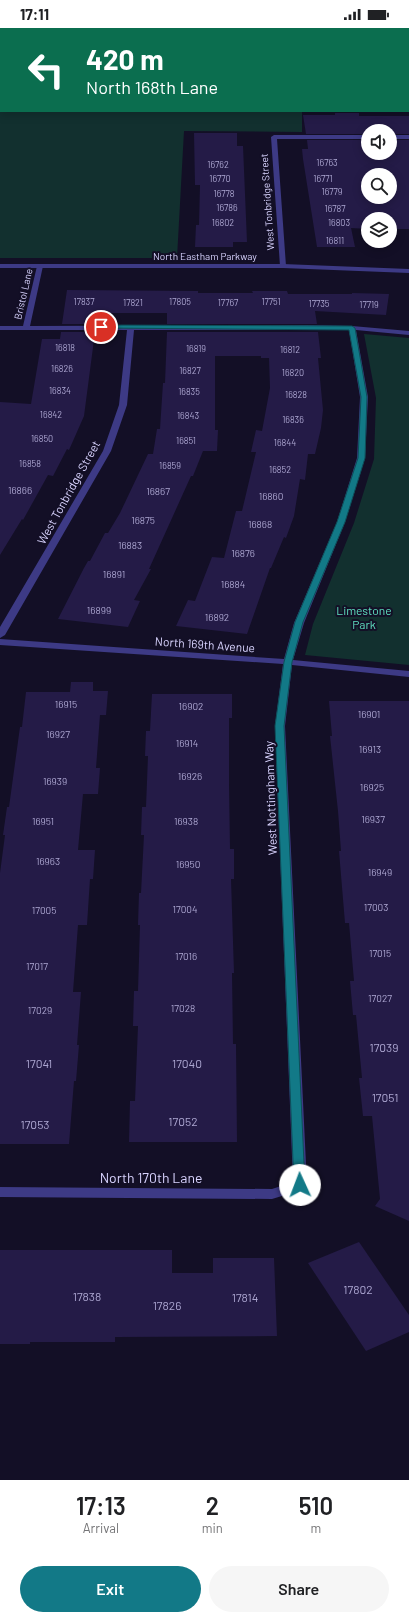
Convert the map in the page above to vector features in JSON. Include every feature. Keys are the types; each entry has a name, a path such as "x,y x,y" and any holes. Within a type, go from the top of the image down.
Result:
{"street":[{"name":"West Tonbridge Street","path":"283,266 274,136 361,137"},
{"path":"397,137 409,138"},
{"name":"North Eastham Parkway","path":"0,266 283,266 409,271"},
{"name":"Bristol Lane","path":"26,327 40,266"},
{"name":"West Tonbridge Street","path":"0,635 107,451 123,405 132,327"},
{"path":"0,328 352,328 409,333"},
{"name":"West Nottingham Way","path":"300,1185 280,726 288,662 299,622 341,522 361,458 364,397 352,328"},
{"name":"North 169th Avenue","path":"0,642 288,662 409,674"},
{"name":"North 170th Lane","path":"0,1192 272,1194 300,1185"}],"green space":[{"path":"0,112 302,112 302,132 184,131 177,258 0,258"},
{"name":"Limestone Park","path":"364,334 409,338 409,665 305,655 313,624 354,523 374,459 376,398"}],"building":[{"path":"335,113 359,113 359,116 409,116 409,134 397,134 397,124 361,124 361,134 306,134 303,115 335,115"},
{"path":"194,133 237,133 237,146 243,146 247,242 233,242 233,247 195,247 196,225 199,225 200,185 195,185"},
{"path":"307,140 361,140 361,160 397,160 397,140 409,140 409,229 397,229 397,212 361,212 361,229 351,228 355,247 317,247 302,149 308,149"},
{"path":"67,290 198,291 198,293 253,293 252,291 287,291 288,294 389,294 386,315 315,311 317,324 167,324 167,313 97,313 96,324 62,324"},
{"path":"61,332 95,332 84,416 69,450 67,449 53,476 48,475 23,520 22,519 0,555 0,402 31,404 42,339 60,339"},
{"path":"167,332 318,332 321,358 318,358 323,410 321,428 315,454 308,454 305,480 300,479 294,516 286,538 284,537 270,568 247,634 176,626 188,600 195,601 212,557 224,558 236,511 242,511 256,452 251,452 256,430 262,431 270,388 269,358 261,358 261,356 215,356 215,430 218,430 217,451 203,451 193,476 191,476 149,569 151,569 134,600 140,601 128,627 58,619 88,561 90,561 105,533 108,533 120,513 148,454 153,454 157,429 160,429 163,383 165,383"},
{"path":"71,682 93,682 93,691 108,691 106,715 100,715 96,768 100,768 98,794 83,794 78,850 95,850 93,879 90,879 87,925 78,925 73,992 81,992 77,1045 79,1045 76,1081 74,1081 69,1144 0,1144 0,873 7,807 9,807 26,692 70,692"},
{"path":"152,694 232,694 232,718 229,718 229,784 230,849 234,849 234,879 231,879 234,973 232,973 233,1044 236,1044 237,1142 129,1142 130,1101 135,1101 138,1026 133,1026 134,991 138,991 140,925 138,925 139,893 141,893 144,835 141,835 142,807 146,807 148,756 145,756 146,731 150,731"},
{"path":"329,701 409,701 409,1221 375,1206 380,1199 372,1116 363,1116 359,1078 362,1078 356,1015 353,1015 350,981 354,981 349,923 345,923 339,851 341,851 338,811 330,736 332,736"},
{"path":"359,1242 409,1315 409,1332 366,1351 308,1263"},
{"path":"0,1250 172,1250 172,1273 213,1273 213,1258 274,1258 277,1336 115,1337 115,1342 30,1342 30,1344 0,1344"}],"route":[{"path":"101,327 352,328 364,397 361,458 341,522 299,622 288,662 280,726 300,1185"}]}
